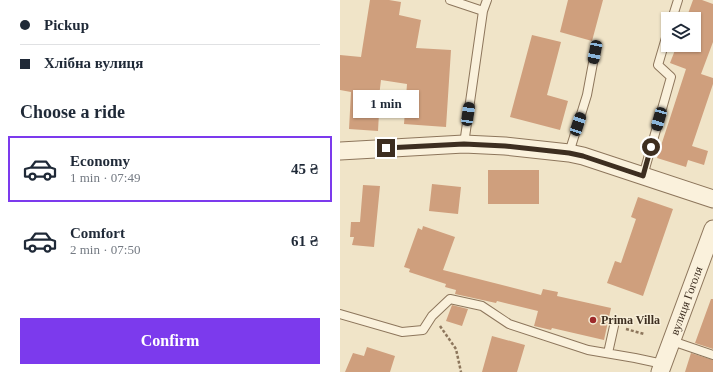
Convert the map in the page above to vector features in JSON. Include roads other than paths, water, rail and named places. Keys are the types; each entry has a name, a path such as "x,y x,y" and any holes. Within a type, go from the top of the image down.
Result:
{"street":[{"path":"340,151 464,144 505,146 569,153 583,156 713,198"},
{"name":"вулиця Гоголя","path":"661,368 713,229"}],"lane":[{"path":"450,0 483,11"},
{"path":"464,144 483,11 487,0"},
{"path":"674,12 678,0"},
{"path":"569,153 587,95 595,52"},
{"path":"643,176 671,76 658,65 662,52"},
{"path":"340,314 402,332 423,330 432,316 450,299 482,306 508,324 588,350 608,353 661,368"},
{"path":"608,353 614,326"},
{"path":"672,341 713,355"}],"place":[{"name":"Prima Villa","path":"593,320"}]}
